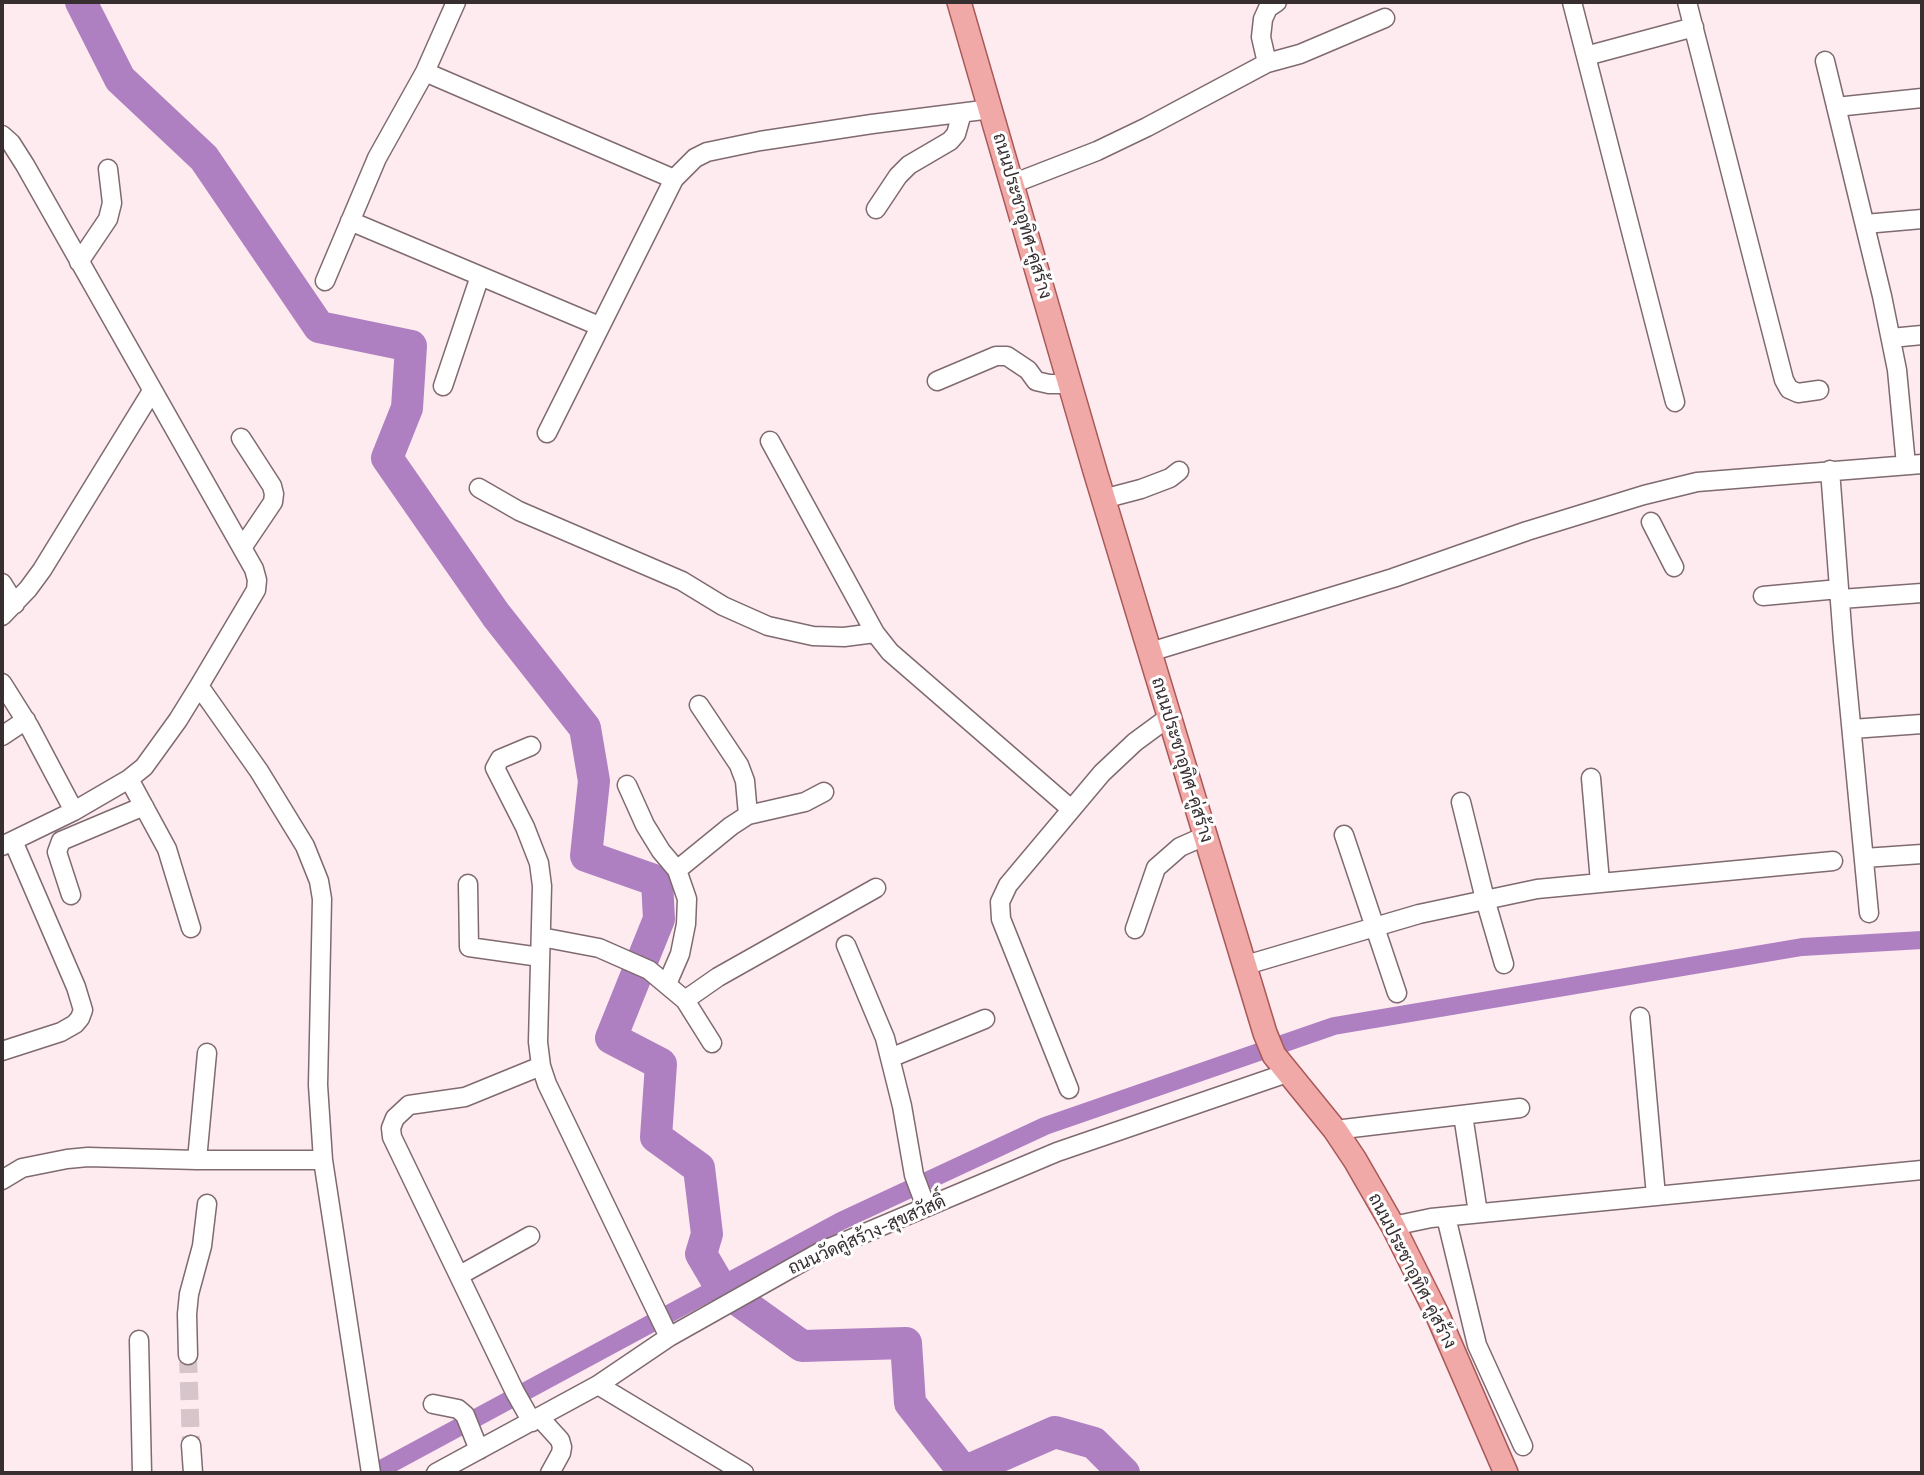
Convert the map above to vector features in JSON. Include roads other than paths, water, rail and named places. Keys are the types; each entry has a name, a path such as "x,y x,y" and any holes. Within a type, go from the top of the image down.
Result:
{"main road":[{"name":"ถนนประชาอุทิศ-คู่สร้าง","path":"959,2 1103,499 1265,1033 1280,1064 1335,1130 1355,1160 1392,1226 1437,1314 1506,1473"}],"street":[{"path":"325,281 377,158 425,72 456,2"},
{"path":"1267,63 1261,37 1263,19 1268,8 1277,2"},
{"path":"1572,2 1675,402"},
{"path":"1687,2 1784,380 1789,389 1798,393 1819,390"},
{"path":"1013,184 1110,145 1267,63 1300,54 1385,18"},
{"path":"1586,56 1693,27"},
{"path":"1150,652 1393,578 1527,531 1640,496 1698,482 1914,464 1891,338 1825,61"},
{"path":"425,72 674,179"},
{"path":"1836,107 1922,98"},
{"path":"547,433 674,179 695,158 706,152 872,124 991,109"},
{"path":"876,209 898,176 909,165 950,141 956,134 962,113"},
{"path":"2,135 11,143 25,165 254,569 257,580 256,590 199,686 144,767 129,779 8,844 76,987 83,1010 75,1024 61,1032 2,1051"},
{"path":"79,262 108,219 112,203 108,169"},
{"path":"1865,224 1922,219"},
{"path":"350,221 599,326"},
{"path":"443,386 480,276"},
{"path":"1891,338 1922,335"},
{"path":"937,381 996,356 1007,356 1028,370 1036,381 1070,384"},
{"path":"8,610 42,570 152,391"},
{"path":"242,438 272,486 274,494 273,502 242,548"},
{"path":"770,441 875,633 890,652 1071,809"},
{"path":"1830,470 1868,913"},
{"path":"1103,499 1141,489 1170,478 1179,471"},
{"path":"479,488 519,511 682,581 723,606 768,625 813,636 875,633"},
{"path":"1640,496 1674,567"},
{"path":"2,583 8,610"},
{"path":"1763,596 1922,593"},
{"path":"2,683 26,720 74,810"},
{"path":"199,686 259,771 305,846 319,881 322,899 318,1085 323,1160 370,1471"},
{"path":"699,705 739,765 745,781 748,816"},
{"path":"1069,1089 1001,919 1000,902 1008,885 1102,773 1135,742 1169,717"},
{"path":"2,736 26,720"},
{"path":"1852,729 1922,724"},
{"path":"531,746 500,760 495,768 525,827 539,863 542,886 538,1042 541,1066 547,1084 669,1337"},
{"path":"1591,778 1600,882"},
{"path":"129,779 167,849 191,928"},
{"path":"627,785 645,825 677,870 687,899 686,924 676,967 667,984"},
{"path":"677,870 731,826 748,816 805,802 824,792"},
{"path":"1461,802 1504,964"},
{"path":"71,895 57,852 61,841 144,806"},
{"path":"1345,835 1397,993"},
{"path":"1135,929 1156,868 1180,847 1205,836"},
{"path":"1864,858 1922,854"},
{"path":"1246,965 1419,914 1537,889 1833,861"},
{"path":"468,884 469,947 540,957"},
{"path":"685,1000 718,977 876,888"},
{"path":"541,937 599,948 649,970 685,1000 712,1043"},
{"path":"846,945 885,1038 914,1175 924,1200"},
{"path":"1640,1017 1656,1196"},
{"path":"890,1059 985,1019"},
{"path":"197,1160 207,1053"},
{"name":"ถนนวัดคู่สร้าง-สุขสวัสดิ์","path":"436,1473 473,1436 528,1410 598,1385 669,1337 820,1252 924,1200 1057,1152 1280,1064"},
{"path":"541,1066 465,1097 409,1105 394,1118 391,1128 392,1137 528,1410 560,1440 561,1453 550,1473"},
{"path":"1335,1130 1520,1108"},
{"path":"1464,1115 1478,1213"},
{"path":"2,1180 22,1168 88,1157 323,1160"},
{"path":"1392,1226 1478,1213 1922,1170"},
{"path":"188,1355 188,1294 202,1246 207,1203"},
{"path":"1446,1217 1477,1345 1523,1446"},
{"path":"460,1275 530,1237"},
{"path":"139,1340 142,1473"},
{"path":"598,1385 744,1473"},
{"path":"433,1404 457,1409 465,1415 473,1436"},
{"path":"191,1445 193,1473"}],"waterway":[{"path":"81,2 120,79 204,158 319,327 411,346 407,408 387,458 496,615 585,728 594,781 586,856 657,881 659,919 611,1038 661,1064 656,1137 699,1168 707,1234 701,1254 721,1288 802,1346 906,1343 910,1403 964,1472 1055,1432 1094,1443 1124,1473"},
{"path":"374,1473 841,1221 1045,1126 1334,1026 1802,947 1922,940"}],"tunnel":[{"path":"188,1355 191,1445"}]}
